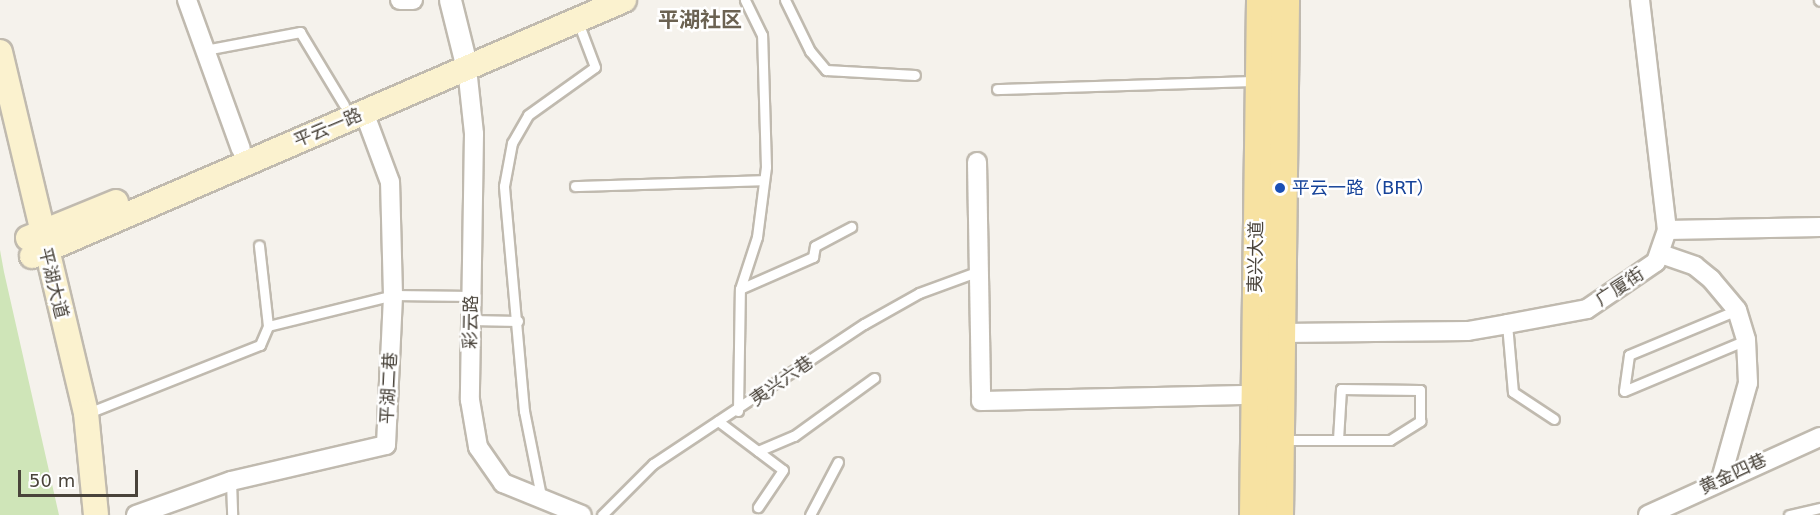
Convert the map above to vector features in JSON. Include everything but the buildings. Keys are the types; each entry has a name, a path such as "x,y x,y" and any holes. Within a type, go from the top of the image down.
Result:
{"main road":[{"name":"平云一路","path":"36,244 584,10 624,0"},
{"name":"夷兴大道","path":"1253,515 1260,0"},
{"name":"夷兴大道","path":"1279,515 1285,0"},
{"name":"平湖大道","path":"0,52 36,244 74,416 84,515"},
{"name":"平湖大道","path":"0,108 36,244 86,413 96,515"},
{"name":"平云一路","path":"36,244 240,149 354,108"}],"street":[{"path":"188,0 240,149"},
{"path":"400,0 413,0"},
{"path":"450,0 466,61"},
{"name":"广厦街","path":"1282,333 1468,331 1587,309 1647,270 1661,254 1667,230 1640,0"},
{"name":"彩云路","path":"466,61 474,134 470,400 478,447 503,483 541,496 582,515"},
{"name":"平湖二巷","path":"136,515 231,481 386,445 393,296 390,182 354,108"},
{"path":"977,162 981,401 1255,394"},
{"path":"1667,230 1820,227"},
{"path":"1661,254 1695,266 1737,310 1746,340 1748,383 1721,479"},
{"name":"黄金四巷","path":"1648,515 1721,479 1820,437"}],"lane":[{"path":"738,411 740,289 757,237 764,180 762,35 745,0"},
{"path":"785,0 810,51 826,70 851,75 915,75"},
{"path":"541,496 524,411 518,321 504,186 512,143 528,115 595,67 584,10"},
{"path":"205,50 300,32 354,108"},
{"path":"997,89 1259,80"},
{"path":"574,186 764,180"},
{"path":"740,289 813,257 815,246 851,227"},
{"path":"86,413 241,357 260,345 268,326 259,246"},
{"name":"夷兴六巷","path":"602,515 653,464 718,421 738,411 864,324 918,293 979,271"},
{"path":"268,326 393,296 472,296"},
{"path":"1737,310 1629,355 1624,391 1746,340"},
{"path":"471,320 518,321"},
{"path":"1507,324 1513,392 1554,419"},
{"path":"758,451 794,436 874,378"},
{"path":"1280,440 1338,440 1390,440 1420,421 1420,390 1341,389 1338,440"},
{"path":"718,421 783,470 758,507"},
{"path":"810,515 838,462"},
{"path":"231,481 231,515"},
{"path":"1789,515 1820,508"}],"green space":[{"path":"0,250 4,272 59,515 0,515"}],"place":[{"name":"平云一路（BRT）","path":"1280,188"}],"district":[{"name":"平湖社区","path":"700,20"}]}
